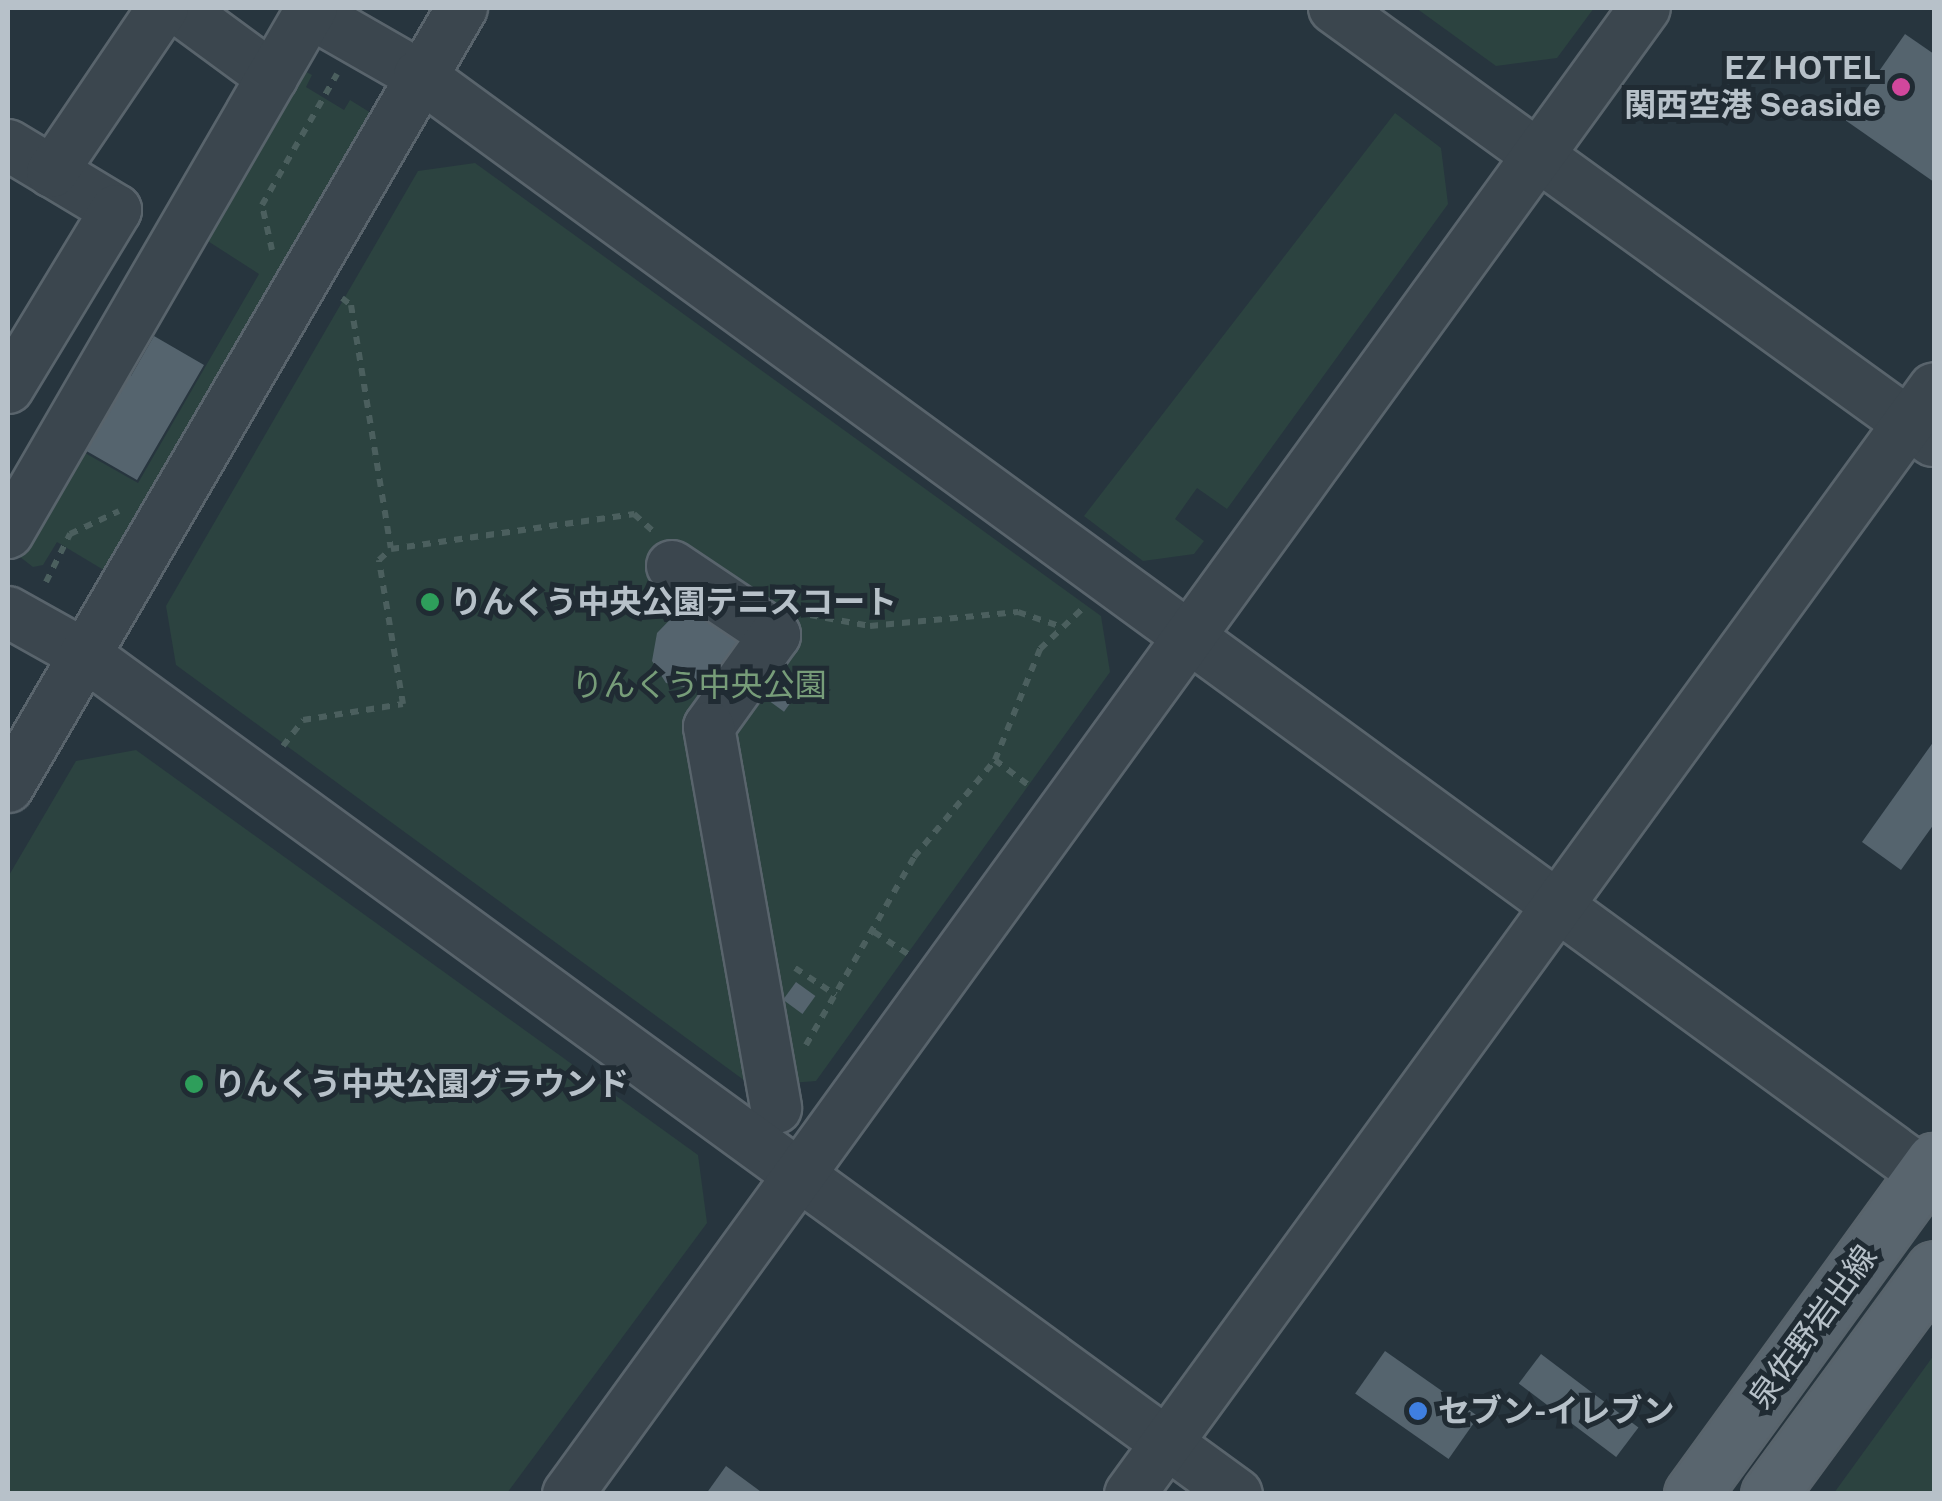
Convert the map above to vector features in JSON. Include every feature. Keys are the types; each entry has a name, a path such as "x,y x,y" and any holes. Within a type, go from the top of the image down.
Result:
{"main road":[{"name":"泉佐野岩出線","path":"1692,1494 1930,1168"},
{"name":"泉佐野岩出線","path":"1769,1494 1934,1269"}],"street":[{"path":"52,172 163,8"},
{"path":"178,8 272,77"},
{"path":"8,786 419,75 462,8"},
{"path":"1130,1494 1560,904 1926,418 1534,158 1334,8"},
{"path":"568,1494 1645,8"},
{"path":"8,533 311,10 419,75 1186,638 1930,1168"},
{"path":"8,145 116,210 8,388"},
{"path":"672,566 774,636 709,726 773,1087"},
{"path":"8,612 85,655 802,1171 1237,1494"}],"path":[{"path":"274,259 262,205 345,60"},
{"path":"333,292 351,305 391,549"},
{"path":"46,582 70,534 133,504"},
{"path":"278,752 303,720 402,704 379,560 391,549 634,514 668,545 672,566"},
{"path":"773,1087 822,1026 914,857 994,760 1040,649 1059,626 1090,600 1100,607"},
{"path":"774,636 804,614 870,626 1018,612 1059,626"},
{"path":"264,741 294,764"},
{"path":"994,760 1036,790"},
{"path":"1025,806 1047,776"},
{"path":"874,932 913,958"},
{"path":"902,974 924,942"}],"green space":[{"path":"1416,8 1594,8 1557,58 1496,66"},
{"path":"297,67 312,75 306,87 344,110 350,100 371,113 107,572 57,542 43,565 33,567 15,553 78,449 138,483 259,274 200,236"},
{"path":"1395,113 1441,148 1448,204 1227,509 1197,488 1175,519 1204,541 1194,554 1143,561 1084,516"},
{"name":"りんくう中央公園","path":"475,163 1101,616 1110,672 816,1081 752,1086 176,665 166,606 418,171"},
{"name":"りんくう中央公園グラウンド","path":"136,750 698,1155 707,1223 507,1493 8,1493 8,877 76,761"},
{"path":"1934,1355 1934,1493 1834,1493"}],"building":[{"name":"EZ HOTEL 関西空港 Seaside","path":"1905,34 1934,54 1934,182 1845,120"},
{"path":"154,336 204,365 137,480 83,449 124,372 131,376"},
{"path":"689,600 751,648 700,711 697,690 666,683 652,661 657,633"},
{"path":"777,672 800,689 784,712 761,695"},
{"path":"1934,741 1934,824 1901,870 1862,842"},
{"path":"796,982 815,996 802,1014 783,1000"},
{"path":"1385,1351 1478,1416 1449,1459 1355,1394"},
{"path":"1541,1354 1638,1427 1616,1457 1519,1384"},
{"path":"726,1466 764,1494 706,1494"}],"place":[{"name":"EZ HOTEL 関西空港 Seaside","path":"1901,87"},
{"name":"りんくう中央公園テニスコート","path":"430,602"},
{"name":"りんくう中央公園グラウンド","path":"194,1084"},
{"name":"セブン-イレブン","path":"1418,1411"}]}
